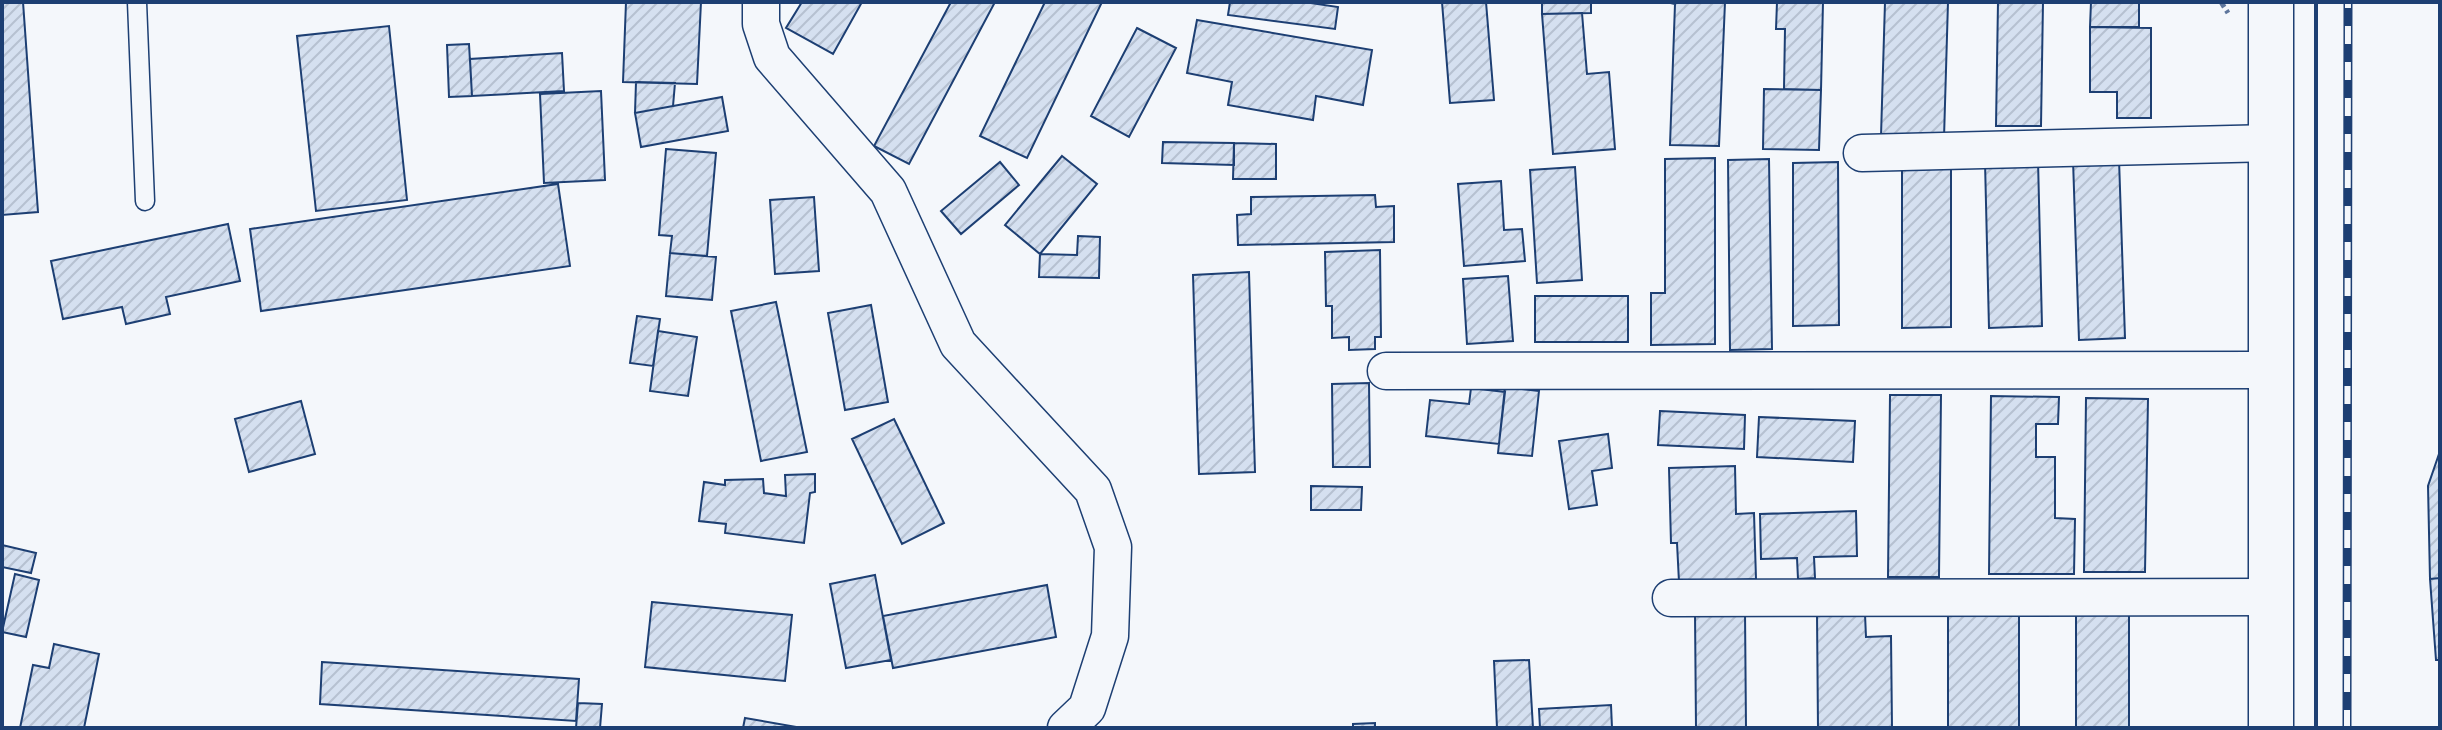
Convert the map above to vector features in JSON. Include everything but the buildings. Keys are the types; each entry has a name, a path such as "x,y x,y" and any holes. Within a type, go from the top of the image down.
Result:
{"main road":[{"path":"2271,2 2271,728"}],"street":[{"path":"761,2 761,24 772,57 888,191 958,344 1093,490 1113,547 1110,636 1087,708 1066,728"},
{"path":"1862,153 2273,143"},
{"path":"1386,371 2272,370"},
{"path":"1671,598 2271,597"}],"lane":[{"path":"137,2 145,201"}],"railway":[{"path":"2347,728 2348,2"}],"wall":[{"path":"2316,2 2316,728"}]}
